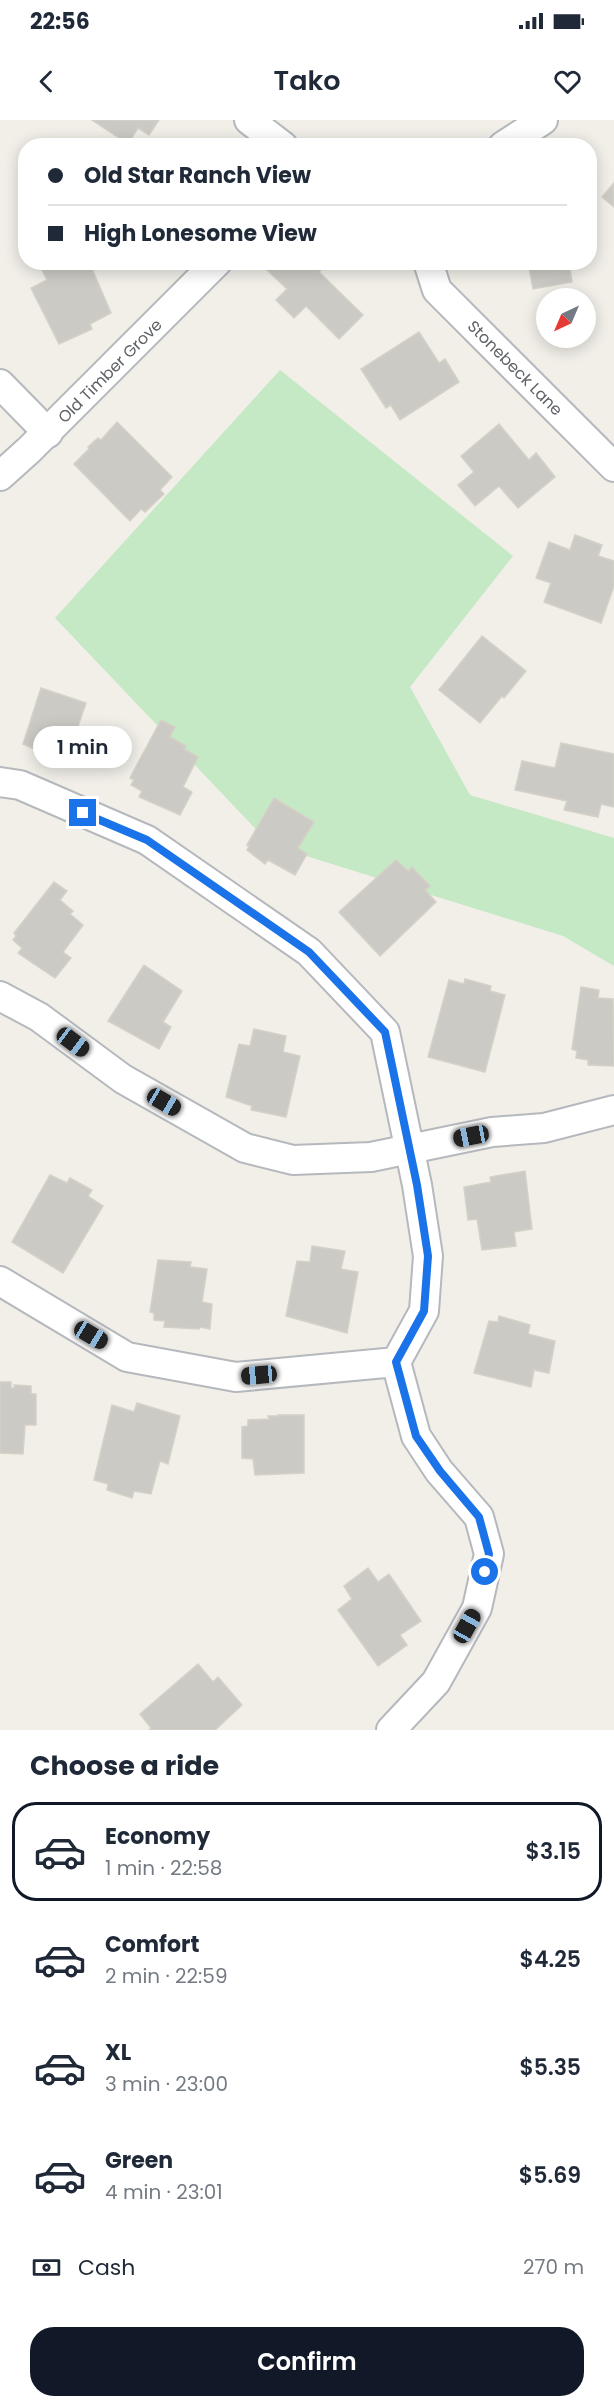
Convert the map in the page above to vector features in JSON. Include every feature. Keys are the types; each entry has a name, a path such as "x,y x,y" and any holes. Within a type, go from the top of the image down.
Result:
{"street":[{"path":"249,120 273,138"},
{"path":"515,138 543,120"},
{"name":"Old Timber Grove","path":"0,476 48,433 209,270"},
{"name":"Stonebeck Lane","path":"431,270 437,290 614,467"},
{"path":"0,384 48,433"},
{"path":"0,782 20,785 147,840 309,952 385,1032 417,1185 428,1256 424,1311 396,1362 416,1436 440,1471 479,1517 489,1554 477,1608 436,1682 391,1730"},
{"path":"0,996 39,1017 123,1079 245,1148 293,1160 371,1157 492,1132 544,1128 614,1110"},
{"path":"0,1281 127,1357 236,1377 396,1362"}],"green space":[{"path":"280,370 513,556 410,687 470,795 614,838 614,966 563,936 271,845 55,618"}],"building":[{"path":"92,120 159,120 149,135 138,128 132,138 119,138"},
{"path":"614,183 614,207 602,197"},
{"path":"42,270 92,270 111,313 90,324 92,329 59,344 31,288 47,280"},
{"path":"267,270 321,270 319,272 363,315 339,339 306,306 294,318 276,300 287,289"},
{"path":"529,270 570,270 572,282 533,289"},
{"path":"419,332 439,363 445,359 459,382 400,420 391,405 386,408 361,369"},
{"path":"117,422 172,477 160,490 164,494 145,512 141,509 130,521 74,464 89,449 88,447 98,438 101,440"},
{"path":"499,424 529,460 536,453 555,477 518,508 499,486 475,506 458,485 474,472 461,456"},
{"path":"575,535 602,545 598,556 614,561 614,586 601,623 544,602 551,583 536,578 549,542 570,550"},
{"path":"482,636 526,671 480,723 439,690"},
{"path":"41,688 86,703 77,729 87,732 79,758 49,751 48,755 23,744"},
{"path":"161,720 175,727 170,737 186,746 184,749 198,757 183,787 192,792 180,815 139,797 142,791 131,785 134,780 130,778"},
{"path":"561,743 614,754 614,807 601,804 598,817 564,810 567,801 515,790 522,761 555,768"},
{"path":"274,798 314,822 298,848 307,854 295,875 268,860 265,864 247,850 249,846 247,845"},
{"path":"396,860 408,871 412,867 430,886 425,890 436,902 380,956 339,912"},
{"path":"54,882 67,891 60,900 73,911 70,914 83,925 63,952 71,958 55,978 18,953 22,948 13,940 16,936 14,933"},
{"path":"144,965 182,991 163,1022 171,1027 159,1049 108,1021"},
{"path":"465,979 491,986 490,991 505,995 485,1072 428,1057 449,980 464,984"},
{"path":"581,987 599,990 598,998 613,999 614,1066 588,1065 588,1060 576,1058 577,1051 572,1049"},
{"path":"254,1029 286,1036 283,1052 300,1056 286,1117 251,1110 252,1106 226,1097 239,1044 250,1046"},
{"path":"525,1171 532,1229 514,1232 516,1246 482,1250 477,1219 468,1220 464,1187 491,1182 490,1177"},
{"path":"50,1175 67,1183 70,1178 92,1190 88,1196 103,1206 63,1273 12,1242"},
{"path":"312,1246 345,1251 341,1269 358,1272 347,1333 286,1316 297,1261 310,1262"},
{"path":"158,1260 191,1262 190,1267 207,1269 202,1302 212,1304 210,1329 164,1327 165,1321 154,1320 154,1313 150,1312"},
{"path":"499,1316 530,1325 528,1334 555,1341 549,1373 534,1370 531,1387 474,1373 489,1321 498,1322"},
{"path":"0,1382 11,1382 11,1388 15,1388 14,1385 31,1386 31,1394 36,1394 36,1425 25,1425 23,1454 0,1453"},
{"path":"137,1403 180,1416 168,1464 160,1461 151,1494 134,1491 132,1498 107,1490 108,1484 94,1480 112,1405 134,1412"},
{"path":"304,1415 304,1473 255,1475 253,1459 242,1458 242,1427 248,1426 248,1420 269,1419 268,1416"},
{"path":"368,1568 378,1582 389,1574 421,1621 400,1635 407,1645 378,1666 338,1610 352,1599 344,1586"},
{"path":"198,1664 213,1682 218,1677 242,1705 215,1730 149,1730 151,1728 140,1714"}],"route":[{"path":"83,813 147,840 309,952 385,1032 417,1185 428,1256 424,1311 396,1362 416,1436 440,1471 479,1517 489,1554 485,1572"}]}
